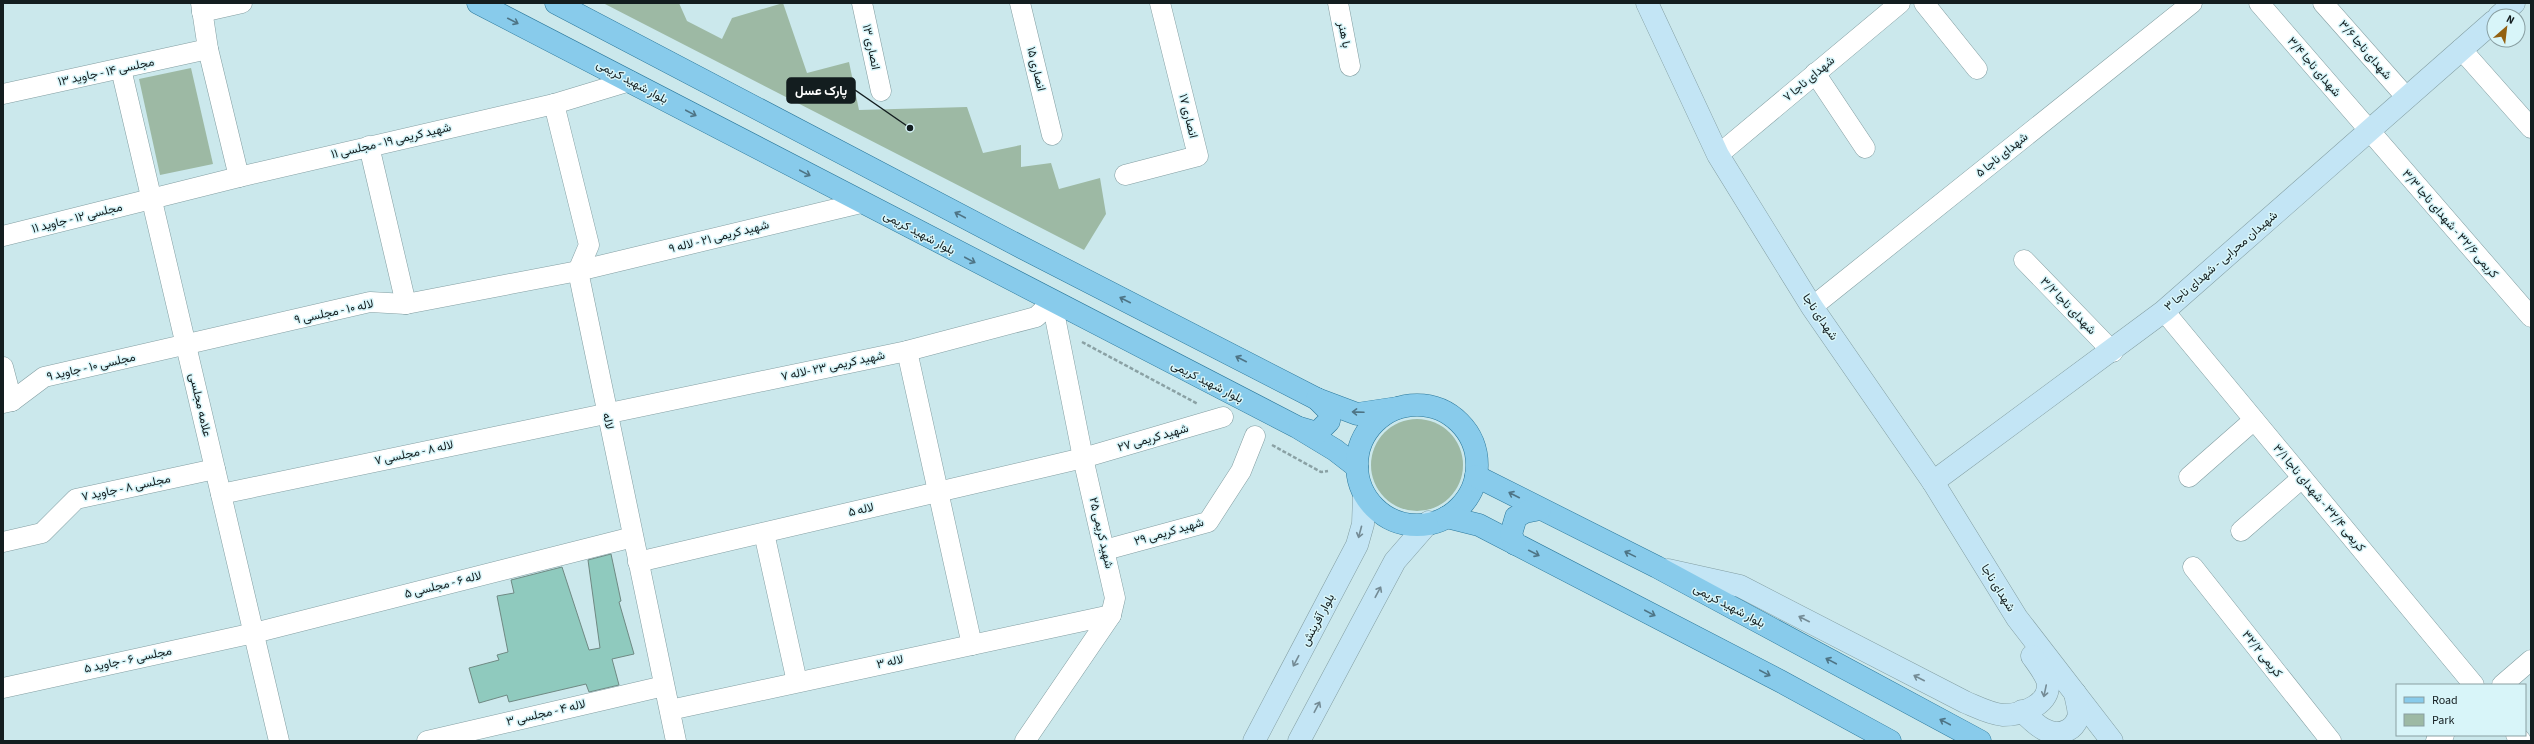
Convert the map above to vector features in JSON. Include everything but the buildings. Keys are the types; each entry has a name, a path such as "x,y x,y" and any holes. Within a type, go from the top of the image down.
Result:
{"main road":[{"name":"بلوار شهید کریمی","path":"478,3 1052,302 1297,427 1335,450 1357,467"},
{"path":"556,3 1023,248 1317,399 1357,414 1414,405 1432,407 1448,414 1458,422 1472,441 1477,458 1476,476 1471,492 1461,506 1438,519 1418,525 1402,523 1387,517 1374,507 1364,494 1357,467 1359,448 1368,431 1380,417 1397,408"},
{"name":"شهدای ناجا","path":"1651,5 1718,156 1812,307 1933,482 2017,618 2112,741"},
{"name":"شهیدان محرابی - شهدای ناجا ۳","path":"1933,482 2113,352 2164,312 2486,28"},
{"path":"1297,427 1317,433 1323,429 1329,421 1330,412 1317,399"},
{"name":"بلوار شهید کریمی","path":"1476,476 1657,567 1980,741"},
{"name":"بلوار آفرینش","path":"1254,741 1357,545 1363,524 1364,494"},
{"path":"1515,544 1511,534 1516,517 1525,512 1540,509"},
{"path":"1438,519 1479,525 1773,677 1890,741"},
{"path":"1299,741 1395,561 1438,519"},
{"name":"شهدای ناجا","path":"1657,567 1740,586 1965,702 1988,712 2003,715 2036,706 2044,699 2047,692 2047,680 2030,652 2017,618"},
{"path":"2022,711 2036,725 2055,734 2063,732 2072,728 2078,717 2075,693"}],"street":[{"path":"239,176 208,49 202,8 242,3"},
{"name":"انصاری ۱۳","path":"862,3 881,91"},
{"name":"انصاری ۱۵","path":"1020,3 1052,135"},
{"name":"انصاری ۱۷","path":"1125,175 1198,156 1160,3"},
{"name":"با هنر","path":"1338,3 1350,66"},
{"name":"شهدای ناجا ۷","path":"1718,156 1900,3"},
{"path":"1924,3 1977,69"},
{"name":"شهدای ناجا ۵","path":"1812,307 2192,3"},
{"name":"شهدای ناجا ۳/۴","path":"2259,3 2369,131"},
{"name":"شهدای ناجا ۳/۶","path":"2323,3 2407,98"},
{"name":"مجلسی ۱۴ - جاوید ۱۳","path":"3,94 208,49"},
{"path":"2462,50 2531,128"},
{"name":"علامه مجلسی","path":"121,69 279,741"},
{"path":"1815,73 1866,148"},
{"name":"شهید کریمی ۱۹ - مجلسی ۱۱","path":"152,199 239,176 554,104 630,81"},
{"path":"554,104 589,245 578,271"},
{"name":"کریمی ۳۲/۶ - شهدای ناجا ۳/۳","path":"2369,131 2531,317"},
{"path":"369,146 406,304"},
{"name":"مجلسی ۱۲ - جاوید ۱۱","path":"3,236 152,199"},
{"name":"شهید کریمی ۲۱ - لاله ۹","path":"578,271 861,203"},
{"name":"شهدای ناجا ۳/۲","path":"2024,260 2113,352"},
{"name":"لاله ۱۰ - مجلسی ۹","path":"186,346 370,302 406,304 578,271"},
{"name":"لاله","path":"578,271 606,412 676,741"},
{"name":"شهید کریمی ۲۵","path":"1025,741 1111,615 1115,598 1052,302"},
{"name":"شهید کریمی ۲۳ -لاله ۷","path":"606,412 907,351 1036,317 1052,302"},
{"name":"کریمی ۳۲/۴ - شهدای ناجا ۳/۱","path":"2164,312 2473,684"},
{"name":"مجلسی ۱۰ - جاوید ۹","path":"7,402 44,377 186,346"},
{"path":"907,351 972,645"},
{"path":"3,368 7,402"},
{"name":"لاله ۸ - مجلسی ۷","path":"221,494 606,412"},
{"name":"شهید کریمی ۲۷","path":"1084,458 1223,418"},
{"path":"2189,477 2254,420"},
{"name":"شهید کریمی ۲۹","path":"1105,550 1208,522 1241,471 1255,436"},
{"name":"لاله ۵","path":"638,562 1084,458"},
{"name":"مجلسی ۸ - جاوید ۷","path":"3,542 42,533 76,499 215,469"},
{"path":"2240,531 2302,478"},
{"path":"764,533 797,682"},
{"name":"لاله ۶ - مجلسی ۵","path":"254,633 633,537"},
{"name":"کریمی ۳۲/۲","path":"2193,567 2331,741"},
{"name":"لاله ۳","path":"670,710 1111,615"},
{"name":"مجلسی ۶ - جاوید ۵","path":"3,688 254,633"},
{"path":"2503,684 2531,660"},
{"name":"لاله ۴ - مجلسی ۳","path":"427,741 664,686"}],"path":[{"path":"1058,328 1223,418"},
{"path":"1255,436 1321,472 1357,467"}],"green space":[{"path":"603,3 679,3 687,21 722,39 732,18 783,3 807,73 849,62 859,110 967,107 983,153 1021,145 1021,167 1051,163 1059,189 1100,178 1106,214 1084,250"},
{"path":"191,68 213,164 160,175 139,79"},
{"path":"1417,419 1435,422 1450,432 1460,447 1463,465 1460,483 1450,498 1435,508 1417,511 1399,508 1384,498 1374,483 1371,465 1374,447 1384,432 1399,422"}],"place":[{"name":"پارک عسل","path":"910,128"}]}
